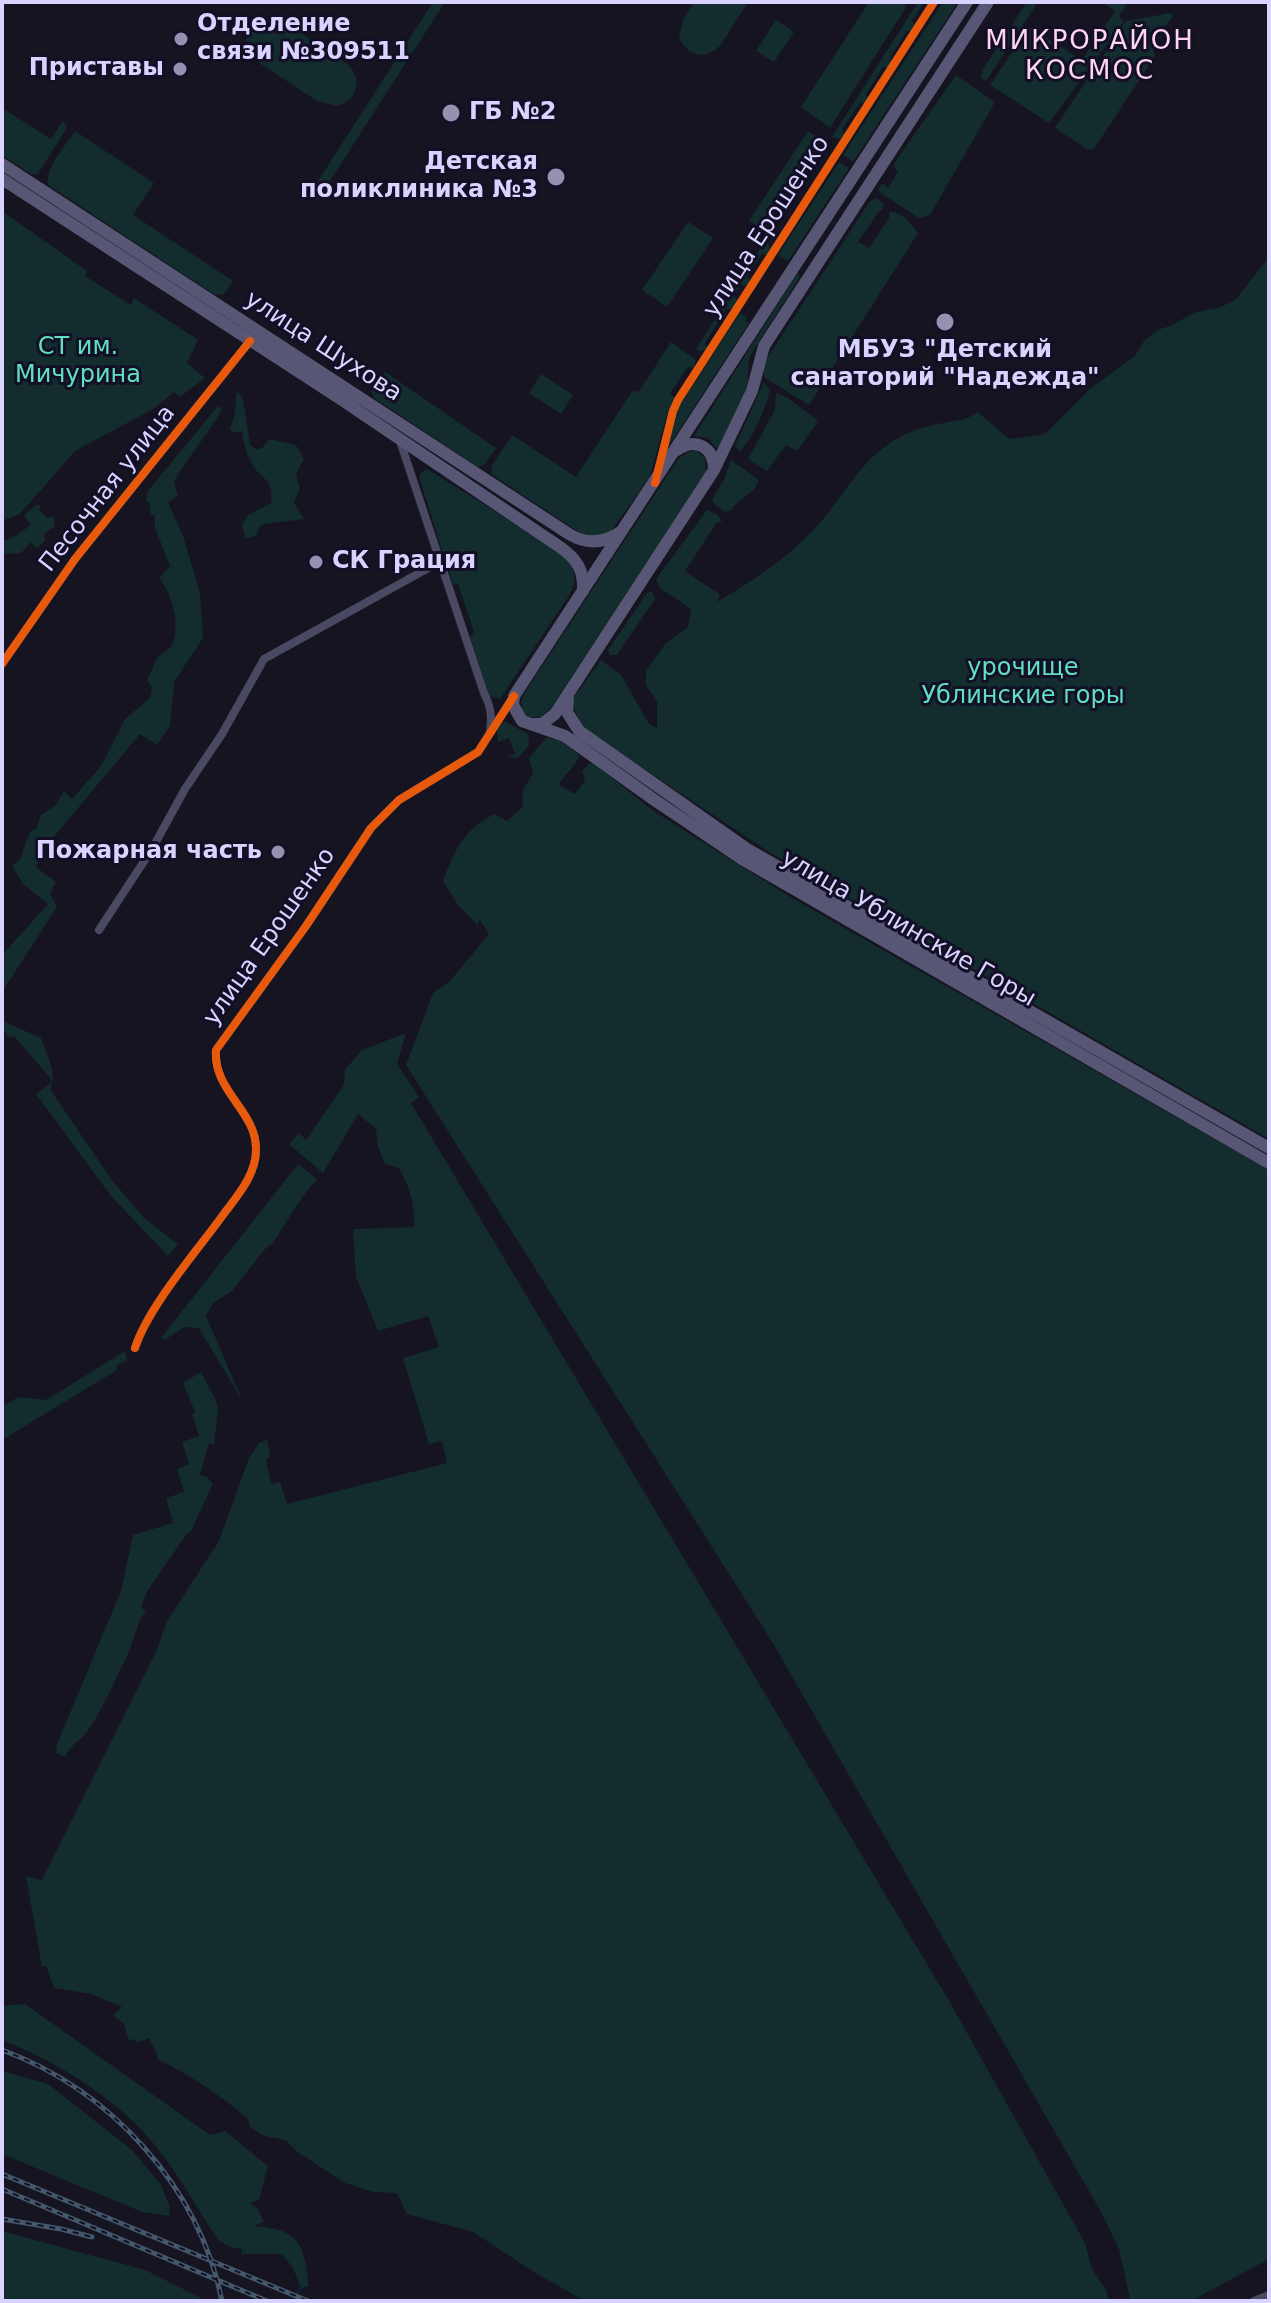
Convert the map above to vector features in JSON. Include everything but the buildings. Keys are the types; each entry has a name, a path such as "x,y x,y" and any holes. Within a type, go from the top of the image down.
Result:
{"main road":[{"name":"улица Ерошенко","path":"514,696 967,2"},
{"path":"514,696 513,705 527,723 542,724 549,720 569,693 714,470 752,391 764,346 988,2"},
{"name":"улица Шухова","path":"5,174 254,336 576,538 598,542 624,529"},
{"name":"улица Шухова","path":"254,336 400,440 571,555 580,566 583,591"},
{"path":"675,452 684,446 702,445 712,455 714,470"},
{"name":"улица Ублинские Горы","path":"569,693 567,712 579,731 747,849 1269,1148"},
{"name":"улица Ублинские Горы","path":"527,723 565,736 742,859 1269,1163"}],"street":[{"name":"улица Ерошенко","path":"655,483 678,400 829,170 934,2"},
{"name":"Песочная улица","path":"2,664 75,559 254,336"},
{"path":"400,440 489,703 492,716 489,736"},
{"path":"99,930 152,849 264,659 441,561"},
{"name":"улица Ерошенко","path":"135,1348 154,1310 248,1182 256,1155 257,1147 250,1123 222,1083 215,1065 216,1050 306,926 376,822 399,800 478,752 514,696"},
{"path":"489,703 501,704 514,696"},
{"path":"489,703 527,723"},
{"path":"1254,2301 1269,2295"}],"green space":[{"path":"433,2 445,2 317,201 309,195"},
{"path":"694,2 748,2 720,46 703,55 687,49 679,37 683,19"},
{"path":"869,2 905,2 906,7 830,128 801,107"},
{"path":"918,2 924,2 912,21 916,27 913,31 907,31 890,57 893,63 889,68 883,67 866,94 869,99 866,104 860,103 842,129 846,136 840,139 832,137"},
{"path":"943,2 958,2 853,162 843,155"},
{"path":"1027,2 1038,2 986,81 981,78 983,69"},
{"path":"1102,2 1128,2 1119,16 1124,21 1049,123 990,85 1029,27 1082,60 1115,11"},
{"path":"1171,13 1173,16 1152,44 1155,56 1094,149 1088,150 1055,128 1126,21"},
{"path":"264,18 285,23 349,65 357,83 350,99 338,106 317,101 255,60 247,48 247,36 252,26"},
{"path":"776,20 794,32 774,62 756,51"},
{"path":"956,75 995,102 930,215 919,218 879,192 878,188 883,184 888,188 898,172 894,168 895,162"},
{"path":"2,108 51,139 62,122 66,124 66,129 38,174 31,174 2,155"},
{"path":"75,131 154,183 133,215 233,281 224,294 215,295 48,185 53,164"},
{"path":"808,131 822,140 764,230 749,221"},
{"path":"839,162 849,168 788,261 778,255"},
{"path":"876,198 884,204 882,210 858,242 869,248 889,218 889,212 902,216 918,233 809,405 765,378 762,366 870,201"},
{"name":"СТ им. Мичурина","path":"2,211 87,271 85,276 131,305 134,298 198,340 187,363 205,378 180,397 174,392 155,408 75,451 20,514 2,521"},
{"path":"688,222 713,238 667,307 642,290"},
{"path":"766,239 771,250 767,255 762,254 747,276 751,281 747,286 741,285 734,295 738,301 732,309 726,309 705,343 707,348 700,352 696,349"},
{"name":"урочище Ублинские горы","path":"1269,257 1269,1139 769,852 584,729 572,705 574,697 601,660 621,675 649,724 657,728 657,701 646,685 646,671 665,644 688,627 691,609 660,588 656,579 707,510 718,515 722,522 717,522 685,571 720,595 717,602 760,575 800,544 869,461 893,441 921,428 961,420 978,412 1009,439 1045,434 1091,388 1135,356 1144,341 1157,330 1196,312 1219,308 1236,299"},
{"path":"797,274 800,277 749,359 747,389 717,449 708,438 694,436"},
{"path":"740,313 747,317 745,321 749,323 666,450 679,407"},
{"path":"671,342 696,360 694,368 688,367 670,393 675,398 666,417 651,473 611,531 597,536 582,534 491,474 492,465 512,435 576,477 633,390 638,393"},
{"path":"385,372 496,448 485,464 478,467 374,398 371,391"},
{"path":"541,374 573,395 561,414 529,393"},
{"path":"764,382 770,391 768,399 754,431 740,452 735,446"},
{"path":"237,391 243,399 250,445 257,450 269,439 296,445 304,459 296,474 300,489 294,502 304,519 264,524 256,536 245,538 242,524 248,515 271,503 271,489 250,460 242,432 230,429"},
{"path":"776,392 818,421 797,451 786,445 767,471 748,459 775,410"},
{"path":"218,406 222,409 174,482 178,496 168,502 183,536 200,593 203,638 174,682 170,726 157,745 140,734 42,851 36,867 56,882 50,893 57,907 2,992 2,955 48,904 23,884 12,865 19,861 30,832 36,829 41,815 55,806 64,791 72,799 101,766 125,719 150,698 152,687 147,679 157,659 168,650 175,638 174,610 159,578 170,566 155,528 155,515 151,515 149,501 146,501 147,492"},
{"path":"696,450 705,458 706,472 551,708 541,717 528,717 522,704 527,689 679,458"},
{"path":"731,460 759,480 732,510 725,512 712,499 724,480"},
{"path":"427,469 554,548 566,558 575,575 569,596 500,699 489,696 470,637 474,632 458,584 453,585 420,480 420,473"},
{"path":"37,504 47,518 53,516 55,526 44,534 45,541 37,548 31,542 21,553 2,554 2,541 31,525 24,515"},
{"path":"652,591 655,599 617,655 610,655 608,650 647,593"},
{"path":"504,721 528,734 529,745 518,758 508,757 515,754 509,738 498,742 497,730"},
{"path":"546,738 564,743 579,756 559,785 575,794 585,780 582,772 593,763 655,812 792,898 1269,1170 1269,2259 1191,2301 1130,2299 1119,2249 1100,2210 771,1640 406,1065 433,993 450,981 489,934 479,918 478,925 457,904 443,881 452,859 475,826 495,814 507,821 522,808 523,790 533,773 529,758"},
{"path":"2,1016 5,1022 41,1038 52,1070 52,1080 14,1036 9,1038 2,1029"},
{"path":"406,1033 397,1064 419,1097 411,1103 948,1999 1085,2243 1092,2269 1107,2291 1108,2301 585,2301 473,2232 407,2214 397,2193 373,2192 345,2183 299,2153 285,2140 264,2136 216,2094 156,2058 158,2056 149,2038 137,2043 134,2039 129,2041 124,2024 113,2015 122,2007 91,1994 54,1988 46,1966 42,1967 26,1876 42,1880 156,1652 167,1621 219,1541 249,1458 259,1443 267,1439 270,1456 266,1460 271,1484 280,1482 287,1504 447,1463 442,1441 429,1444 403,1358 439,1347 428,1316 378,1331 356,1277 353,1229 414,1227 413,1203 403,1175 399,1168 385,1164 378,1147 376,1129 358,1114 323,1173 289,1144 299,1133 306,1140 344,1085 345,1070 362,1050"},
{"path":"52,1082 50,1089 111,1179 144,1218 178,1244 168,1256 111,1196 36,1094"},
{"path":"298,1164 317,1179 272,1244 232,1291 213,1303 206,1316 243,1402 199,1328 184,1327 165,1340 161,1338"},
{"path":"125,1351 127,1360 116,1366 117,1370 2,1440 2,1407 18,1397 46,1400"},
{"path":"201,1372 218,1409 214,1444 209,1443 200,1475 213,1484 190,1533 148,1590 141,1606 146,1611 100,1712 65,1757 56,1753 57,1744 121,1591 133,1535 173,1523 166,1498 184,1492 177,1469 189,1464 182,1442 199,1436 192,1414 195,1412 183,1383"},
{"path":"25,2004 210,2135 225,2131 268,2166 259,2200 250,2203 258,2209 264,2222 253,2226 280,2230 296,2241 305,2258 309,2286 301,2288 293,2268 282,2254 241,2254 242,2249 218,2240 168,2162 134,2122 81,2081 42,2058 2,2040 2,2006"},
{"path":"2,2071 48,2084 132,2150 161,2185 170,2207 169,2216 142,2212 2,2154"},
{"path":"2,2231 145,2270 207,2301 2,2301"}],"waterway":[{"path":"293,2301 301,2288"}],"railway":[{"path":"2,2050 42,2068 79,2090 113,2117 144,2148 171,2182 193,2219 210,2259 222,2301"},
{"path":"2,2174 308,2301"},
{"path":"2,2189 267,2301"},
{"path":"2,2219 92,2237"}],"cycle path":[{"path":"655,483 678,400 934,2"},
{"path":"2,664 75,559 250,341"},
{"path":"135,1348 162,1297 240,1193 253,1168 256,1150 254,1136 250,1124 221,1078 216,1050 306,926 371,828 399,800 478,752 514,696"}],"place":[{"name":"Отделение связи №309511","path":"181,39"},
{"name":"Приставы","path":"180,69"},
{"name":"ГБ №2","path":"451,113"},
{"name":"Детская поликлиника №3","path":"556,177"},
{"name":"МБУЗ \"Детский санаторий \"Надежда\"","path":"945,322"},
{"name":"СК Грация","path":"316,562"},
{"name":"Пожарная часть","path":"278,852"}],"district":[{"name":"МИКРОРАЙОН КОСМОС","path":"1090,57"}]}
